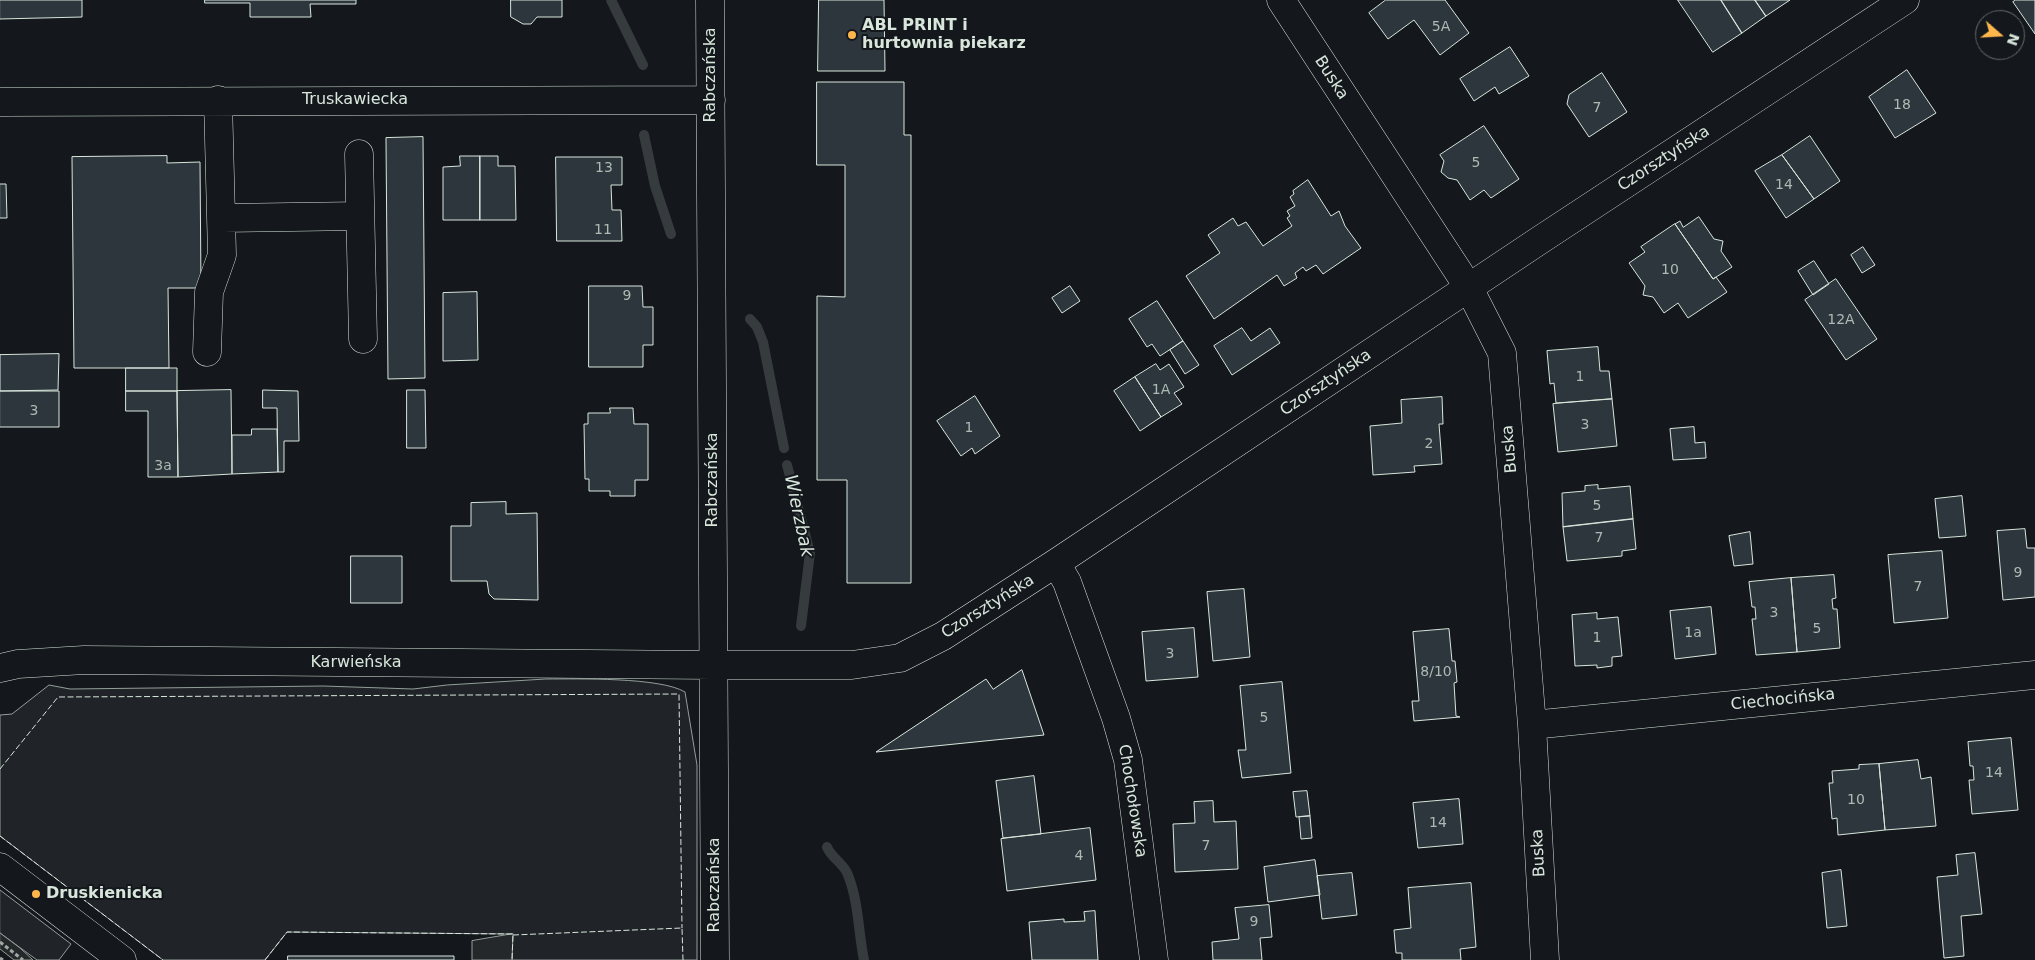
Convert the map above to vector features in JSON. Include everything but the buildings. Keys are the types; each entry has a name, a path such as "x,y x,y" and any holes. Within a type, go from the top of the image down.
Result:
{"street":[{"name":"Rabczańska","path":"710,0 715,960"},
{"name":"Buska","path":"1281,0 1469,288 1502,353 1532,726 1545,960"},
{"name":"Czorsztyńska","path":"714,665 852,664 900,658 943,636 1905,0"},
{"path":"207,352 209,292 222,255 218,100"},
{"name":"Truskawiecka","path":"0,102 711,100"},
{"path":"359,154 363,339"},
{"path":"222,218 360,216"},
{"name":"Chochołowska","path":"1056,563 1067,582 1077,609 1116,718 1128,760 1154,960"},
{"name":"Karwieńska","path":"0,668 18,664 84,660 714,665"},
{"name":"Ciechocińska","path":"1532,726 2035,675"},
{"path":"0,867 122,960"}],"path":[{"path":"0,942 23,960"}],"shaded area":[{"path":"546,679 638,681 673,687 685,692 697,765 697,960 512,960 512,934 287,932 265,960 163,960 0,836 0,715 12,714 49,685 70,689 323,686 413,689"},
{"path":"0,890 71,944 59,960 37,960 0,933"},
{"path":"0,933 33,960 14,960 0,949"},
{"path":"513,934 512,960 472,960 472,941"}],"waterway":[{"name":"Wierzbak","path":"611,0 643,65"},
{"name":"Wierzbak","path":"644,135 655,186 671,234"},
{"name":"Wierzbak","path":"750,319 757,327 763,342 784,448"},
{"name":"Wierzbak","path":"787,465 810,553 801,626"},
{"name":"Wierzbak","path":"827,847 846,871 852,886 864,960"}],"fence":[{"path":"0,769 58,697 679,694 682,928"},
{"path":"0,836 163,960"},
{"path":"513,935 682,928 683,960"},
{"path":"265,960 287,932 513,934 512,960"}],"place":[{"name":"ABL PRINT i hurtownia piekarz","path":"852,35"},
{"name":"Druskienicka","path":"36,894"}]}
